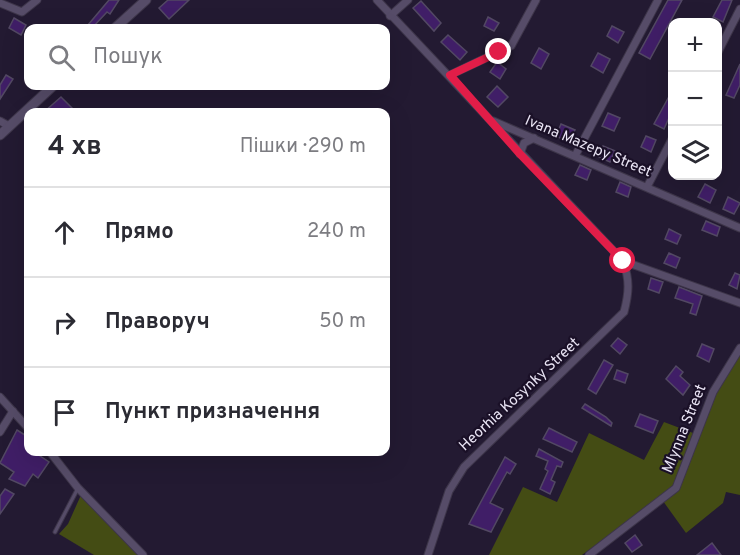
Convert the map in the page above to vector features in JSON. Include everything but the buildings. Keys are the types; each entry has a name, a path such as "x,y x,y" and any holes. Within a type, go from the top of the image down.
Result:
{"street":[{"path":"0,3 22,12 37,0"},
{"path":"119,24 146,0"},
{"name":"Ivana Mazepy Street","path":"377,0 623,261"},
{"path":"390,16 408,0"},
{"path":"450,75 511,46 536,0"},
{"path":"575,156 658,0"},
{"path":"722,43 740,9"},
{"path":"25,108 48,90"},
{"path":"0,135 4,124 24,108"},
{"name":"Ivana Mazepy Street","path":"490,120 740,228"},
{"path":"520,154 524,143 534,138"},
{"path":"647,187 668,147"},
{"path":"623,261 740,303"},
{"name":"Heorhia Kosynky Street","path":"431,555 449,491 464,467 624,312 630,292 623,261"},
{"name":"Mlynna Street","path":"589,555 676,488 713,392 740,348"},
{"path":"0,397 24,423"},
{"path":"0,432 13,411"},
{"path":"53,456 78,488 143,555"}],"lane":[{"path":"55,532 72,504 78,488"}],"green space":[{"path":"740,354 740,495 726,492 723,503 686,533 663,501 679,489 715,395"},
{"path":"664,422 693,433 673,486 662,497 582,555 489,555 523,487 557,502 589,433 644,460"},
{"path":"81,495 140,555 94,555 59,534 68,524"}],"route":[{"path":"499,52 450,75 454,83 623,261"}]}
